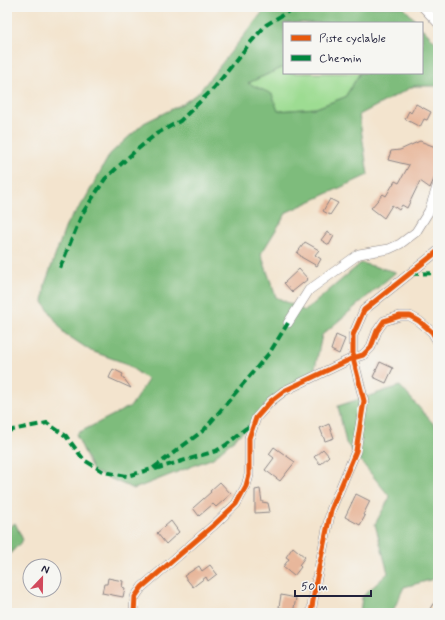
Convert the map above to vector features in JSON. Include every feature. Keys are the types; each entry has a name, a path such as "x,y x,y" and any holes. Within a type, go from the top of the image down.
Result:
{"street":[{"path":"423,7 438,23"},
{"path":"288,323 309,290 334,271 359,254 389,249 400,244 416,232 429,211 438,186"},
{"path":"311,613 331,510 356,451 364,401 354,358 353,335 364,310 438,251"},
{"path":"134,613 136,597 142,587 236,504 246,486 249,475 249,438 256,418 271,401 284,391 363,355 371,347 377,331 384,321 400,316 410,316 420,321 432,332 438,342"},
{"path":"435,613 438,608"}],"green space":[{"path":"270,7 403,7 417,22 283,22 283,67 248,83 272,94 278,111 316,108 345,97 359,74 423,74 423,29 438,45 438,86 414,86 359,115 368,175 287,212 261,254 276,297 305,311 361,263 396,272 322,335 315,368 213,458 134,489 93,471 76,434 131,406 148,380 125,363 91,351 64,333 43,302 45,284 67,223 84,201 110,154 144,123 184,103 199,92 265,9"},
{"path":"283,67 283,74 359,74 345,97 316,108 278,111 248,83"},
{"path":"400,386 438,429 438,576 434,579 404,587 392,613 360,613 362,597 388,573 375,524 390,497 346,443 338,406"},
{"path":"15,523 23,540 7,557 7,529"}],"building":[{"path":"416,104 431,112 427,120 424,119 420,127 405,119 409,111 411,113"},
{"path":"420,141 438,148 434,161 438,165 430,188 420,181 407,208 402,205 399,210 392,205 384,218 371,208 383,194 386,196 395,181 399,183 409,165 388,160 391,151 400,150"},
{"path":"330,199 338,203 330,215 323,211"},
{"path":"327,232 334,236 329,245 321,240"},
{"path":"305,242 319,250 315,255 321,259 317,266 297,253"},
{"path":"299,269 308,279 292,292 284,283"},
{"path":"336,335 345,339 339,354 331,350"},
{"path":"380,362 393,368 386,383 373,377"},
{"path":"113,369 123,374 122,376 131,388 109,378"},
{"path":"329,424 334,438 325,441 320,428"},
{"path":"274,447 295,462 280,481 265,470 274,458 269,454"},
{"path":"323,449 329,456 320,464 314,457"},
{"path":"220,482 231,494 216,507 213,504 199,516 193,508"},
{"path":"260,489 262,502 268,503 270,512 255,513 255,490"},
{"path":"356,494 370,501 360,525 345,517"},
{"path":"171,521 179,532 166,544 157,533"},
{"path":"293,547 305,557 299,565 301,567 294,576 283,567 289,559 286,557"},
{"path":"210,565 217,574 208,581 206,577 193,587 184,576 199,566 202,571"},
{"path":"108,578 123,581 122,587 125,588 123,597 102,593 104,584 107,584"},
{"path":"281,595 296,598 293,613 281,613 282,608 279,607"}],"marked path":[{"path":"60,268 82,214 105,179 156,134 180,121 214,88 266,25 292,9 302,7"},
{"path":"411,274 438,273"},
{"path":"7,431 47,423 66,436 84,460 104,472 127,476 152,469 204,430 270,352 288,323"},
{"path":"155,469 216,451 254,424"}],"cycle path":[{"path":"311,613 331,510 356,451 364,401 353,358 353,335 364,310 438,251"},
{"path":"134,613 135,597 142,587 236,504 246,486 249,475 249,438 256,418 271,401 284,391 353,358 363,355 371,347 377,331 384,321 400,316 410,316 419,321 432,332 438,342"}]}
